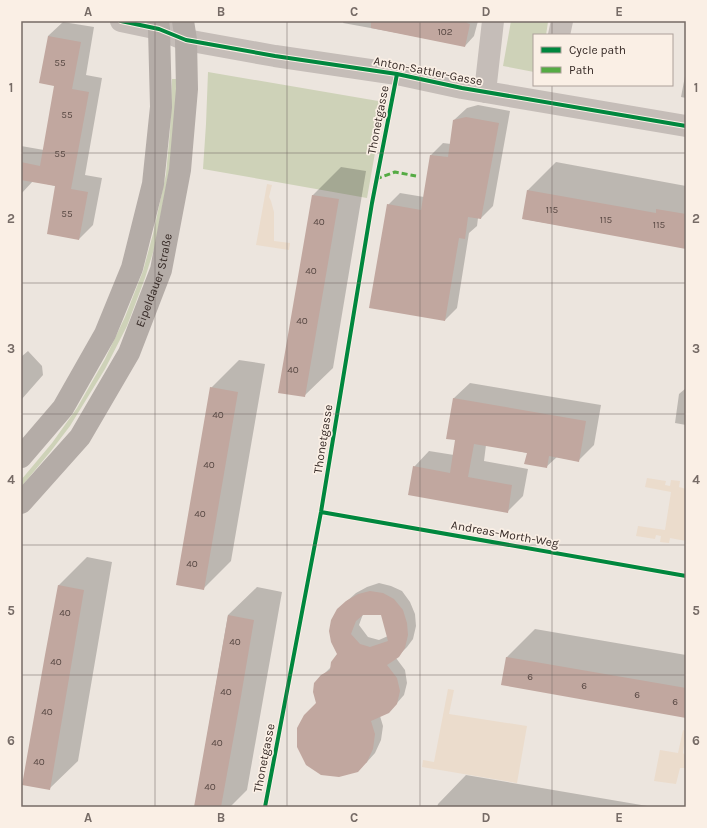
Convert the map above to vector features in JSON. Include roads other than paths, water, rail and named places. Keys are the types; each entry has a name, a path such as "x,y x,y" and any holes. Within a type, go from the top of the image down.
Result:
{"main road":[{"name":"Eipeldauer Straße","path":"21,457 63,408 105,334 132,268 153,184 161,106 159,25"},
{"name":"Eipeldauer Straße","path":"21,503 80,437 129,353 161,270 180,170 187,89 184,30"}],"street":[{"name":"Anton-Sattler-Gasse","path":"121,21 159,25 184,30 275,56 397,74 430,82 486,92 546,94 686,126"},
{"path":"486,92 493,21"},
{"path":"559,34 562,21"}]}
